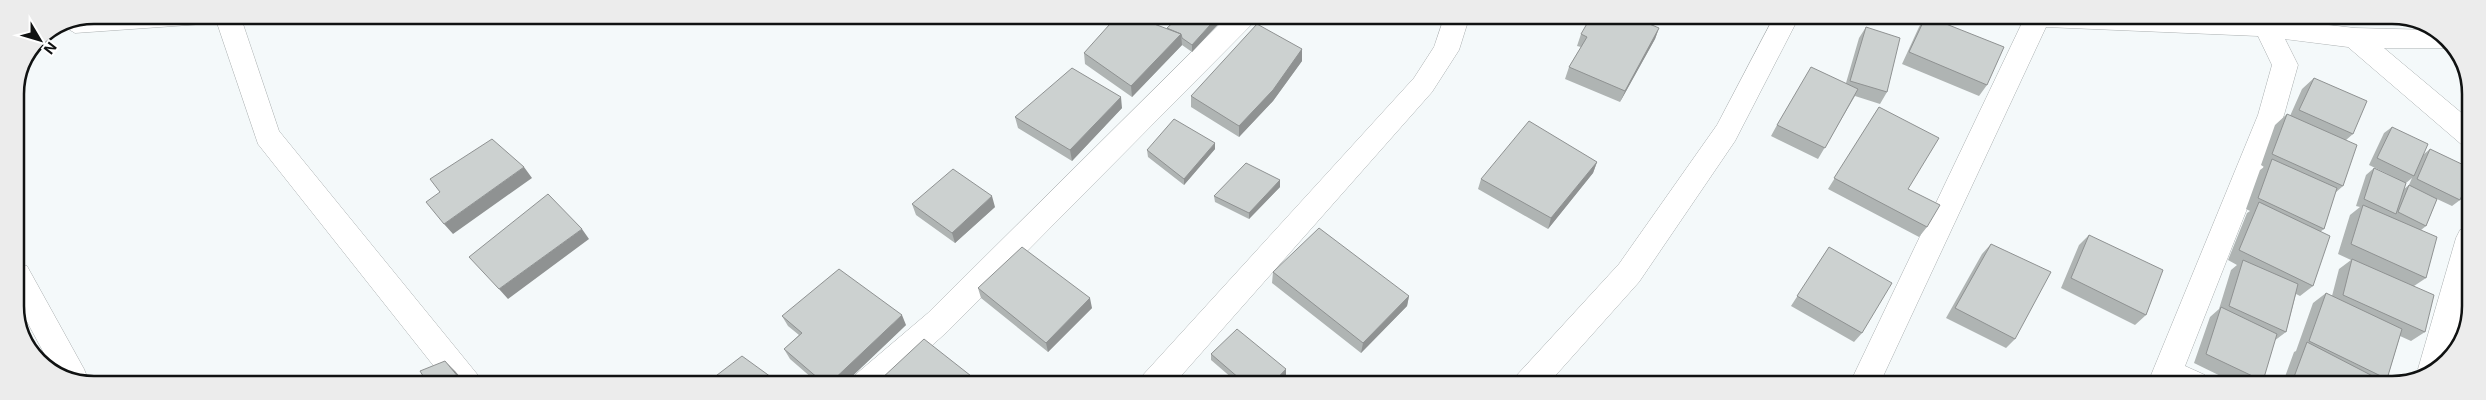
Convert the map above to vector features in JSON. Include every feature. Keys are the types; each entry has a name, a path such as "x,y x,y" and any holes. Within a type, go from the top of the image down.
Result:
{"street":[{"path":"230,24 267,136 460,376"},
{"path":"876,376 938,322 1236,24"},
{"path":"1162,376 1423,85 1446,50 1455,24"},
{"path":"1536,376 1630,273 1726,133 1784,24"},
{"path":"1868,376 2026,24"},
{"path":"2177,376 2271,115 2286,65 2266,24"},
{"path":"2281,24 2355,38 2436,40"},
{"path":"2355,38 2462,129"},
{"path":"2435,361 2462,266"},
{"path":"24,288 68,371"}],"building":[{"path":"1110,24 1154,24 1181,34 1131,86 1084,53"},
{"path":"1171,24 1211,24 1192,45 1182,38 1181,34 1167,28"},
{"path":"1257,24 1302,49 1273,90 1239,126 1191,96"},
{"path":"1587,24 1649,24 1659,28 1625,91 1569,67 1587,37 1581,34"},
{"path":"1922,24 1946,24 2004,47 1987,85 1909,52"},
{"path":"1866,27 1900,38 1887,92 1850,81"},
{"path":"1811,67 1858,89 1825,148 1777,125"},
{"path":"1072,68 1121,97 1070,150 1015,117"},
{"path":"2314,78 2367,101 2353,134 2299,110"},
{"path":"1879,107 1939,138 1908,189 1940,205 1927,227 1834,178"},
{"path":"2287,114 2357,145 2343,186 2272,154"},
{"path":"1174,119 1215,143 1184,179 1147,150"},
{"path":"1529,121 1597,162 1551,218 1481,179"},
{"path":"2392,127 2428,144 2414,176 2377,158"},
{"path":"492,139 524,167 444,224 426,202 440,192 430,179"},
{"path":"2430,149 2462,164 2462,195 2460,200 2417,179"},
{"path":"2272,159 2337,188 2324,229 2258,198"},
{"path":"1246,163 1280,180 1249,213 1214,196"},
{"path":"2374,168 2406,183 2396,214 2364,199"},
{"path":"953,169 992,196 952,233 912,204"},
{"path":"2409,185 2437,199 2426,226 2398,212"},
{"path":"548,194 582,229 499,289 469,257"},
{"path":"2259,202 2330,236 2313,286 2239,250"},
{"path":"2363,205 2437,237 2426,278 2351,244"},
{"path":"1319,228 1409,296 1363,343 1273,272"},
{"path":"2089,235 2163,270 2146,315 2071,278"},
{"path":"1991,244 2051,272 2015,339 1955,308"},
{"path":"1022,247 1090,298 1046,343 978,288"},
{"path":"1829,247 1892,283 1862,333 1797,296"},
{"path":"2352,259 2434,295 2425,332 2343,295"},
{"path":"2243,260 2298,284 2286,332 2229,306"},
{"path":"839,269 902,315 838,376 816,376 784,349 802,333 782,316"},
{"path":"2326,293 2402,329 2388,376 2381,376 2309,341"},
{"path":"2221,307 2277,334 2264,376 2252,376 2206,354"},
{"path":"1237,329 1286,369 1279,376 1237,376 1211,354"},
{"path":"924,339 971,376 884,376"},
{"path":"2307,342 2373,376 2294,376"},
{"path":"742,356 770,376 716,376"},
{"path":"445,361 457,376 423,376 420,371"}]}
